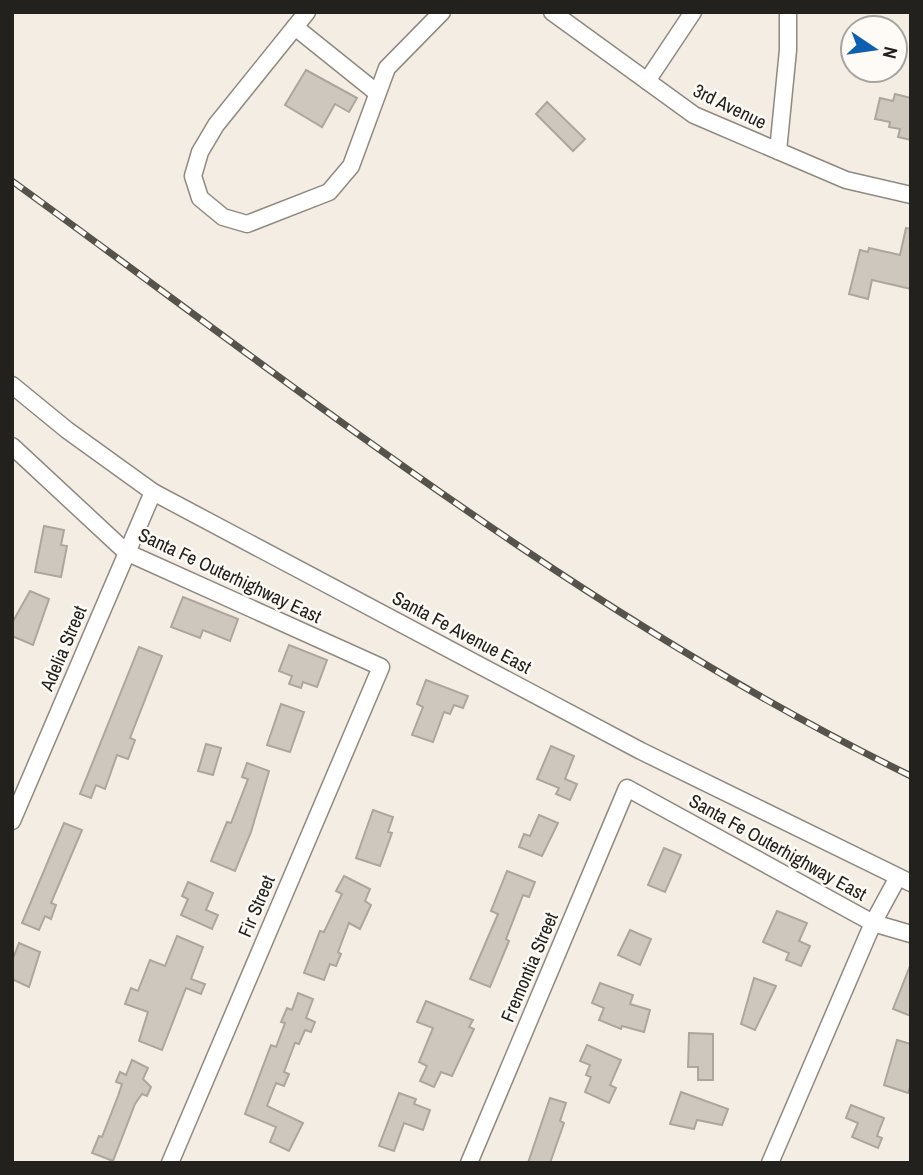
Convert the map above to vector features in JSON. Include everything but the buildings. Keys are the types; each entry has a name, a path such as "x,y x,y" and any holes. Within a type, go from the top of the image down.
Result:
{"street":[{"path":"307,12 216,125 200,152 193,176 200,198 223,217 247,224 329,192 351,166 387,68 442,12"},
{"name":"3rd Avenue","path":"552,12 694,115 846,180 911,195"},
{"path":"647,81 693,12"},
{"path":"778,151 788,50 788,12"},
{"path":"295,27 376,92"},
{"name":"Santa Fe Avenue East","path":"12,385 66,430 153,492 640,751 904,880"},
{"name":"Santa Fe Outerhighway East","path":"12,446 126,552 382,667"},
{"name":"Adelia Street","path":"12,821 153,492"},
{"name":"Fir Street","path":"170,1163 382,667"},
{"name":"Santa Fe Outerhighway East","path":"627,788 873,923 911,934"},
{"name":"Fremontia Street","path":"469,1163 627,788"},
{"path":"770,1163 873,923 904,880"}],"railway":[{"path":"12,181 339,420 561,574 675,646 791,714 911,776"}]}
